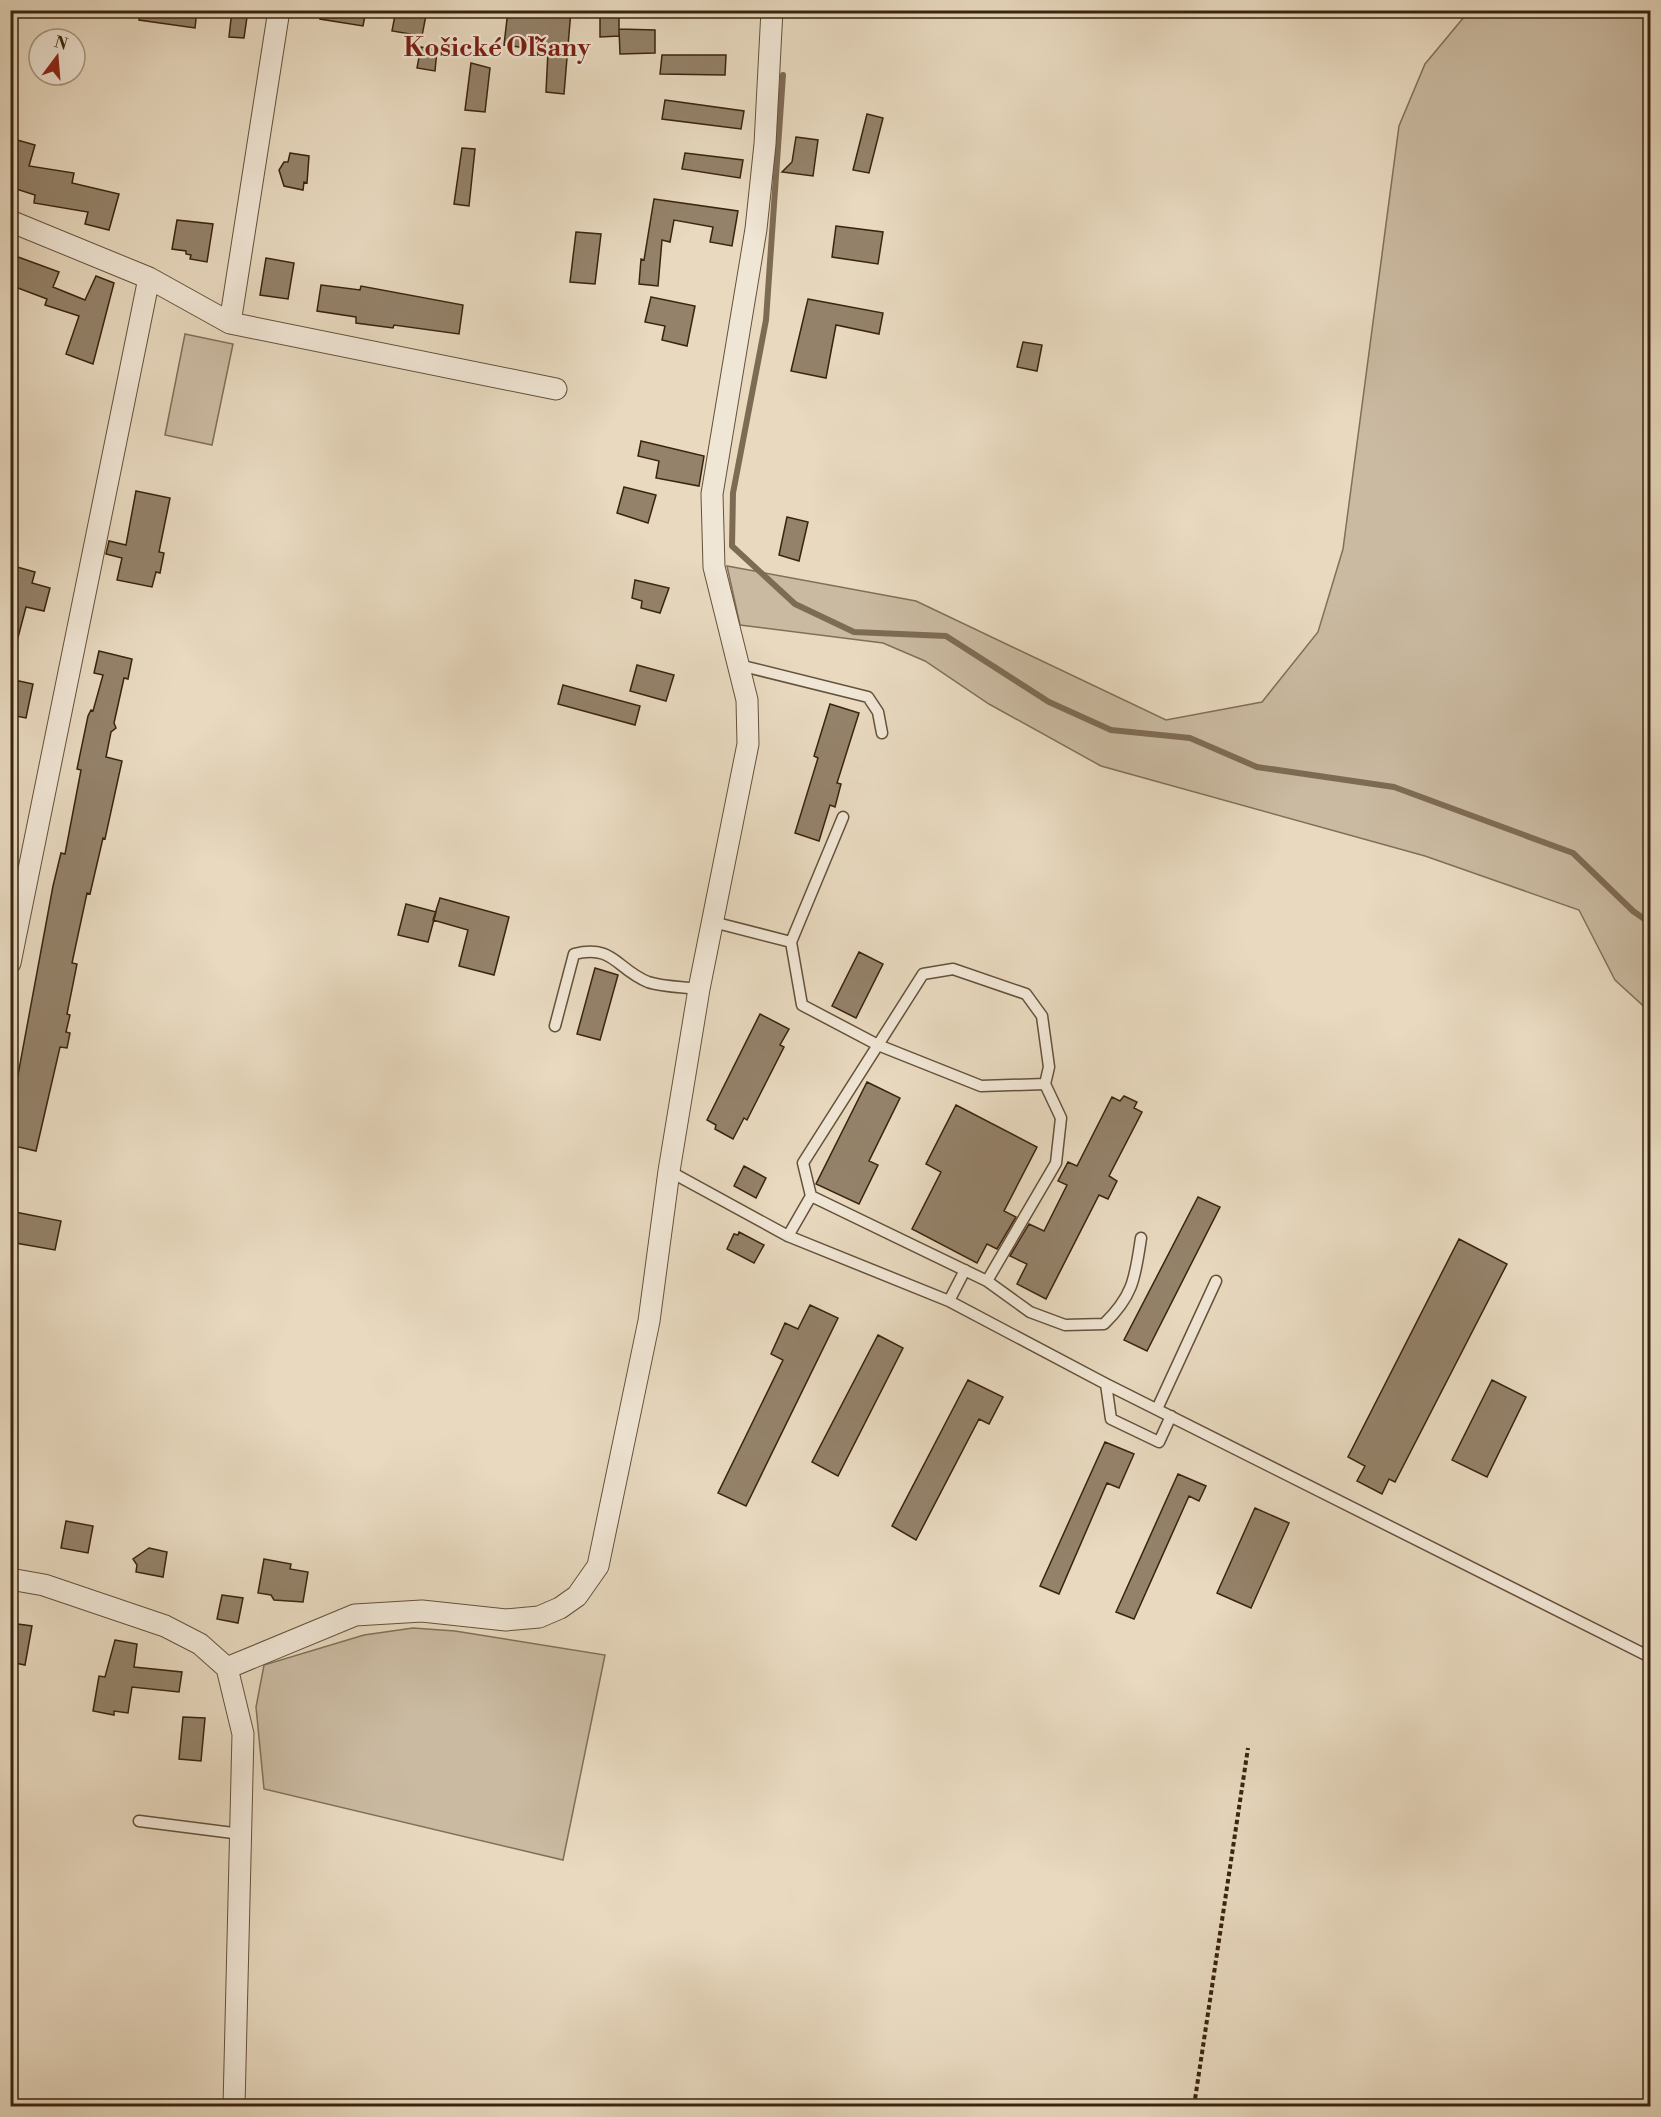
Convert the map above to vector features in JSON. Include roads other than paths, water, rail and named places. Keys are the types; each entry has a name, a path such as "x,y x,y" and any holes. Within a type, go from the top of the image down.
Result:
{"street":[{"path":"230,323 279,10"},
{"path":"227,1668 356,1615 422,1611 506,1620 539,1617 578,1596 598,1566 649,1321 669,1171 699,989 748,744 747,700 714,567 712,494 756,229 765,144 772,10"},
{"path":"10,221 149,278 230,323 556,389"},
{"path":"10,963 149,278"},
{"path":"10,1579 54,1588 165,1626 200,1644 227,1668 243,1734 234,2106"}],"lane":[{"path":"739,665 868,697 878,712 882,733"},
{"path":"843,817 791,942 802,1005 878,1045 981,1086 1045,1084"},
{"path":"713,922 791,942"},
{"path":"555,1026 573,954 590,950 605,952 648,982 699,989"},
{"path":"788,1236 811,1196 803,1163 923,974 953,969 1026,994 1042,1016 1049,1067 1045,1084 1061,1118 1056,1163 987,1281"},
{"path":"669,1171 788,1236 949,1301 1106,1384 1650,1657"},
{"path":"811,1196 987,1281 1030,1312 1065,1325 1104,1324 1122,1306 1134,1281 1141,1238"},
{"path":"949,1301 964,1270"},
{"path":"1157,1409 1216,1281"},
{"path":"1106,1384 1111,1419 1159,1442 1171,1416"},
{"path":"139,1821 241,1834"}],"waterway":[{"path":"783,75 766,320 733,493 732,546 795,604 854,632 946,636 1049,702 1111,730 1190,738 1257,767 1394,787 1573,853 1633,911 1650,923"}],"district":[{"name":"Košické Oľšany","path":"497,47"}]}
